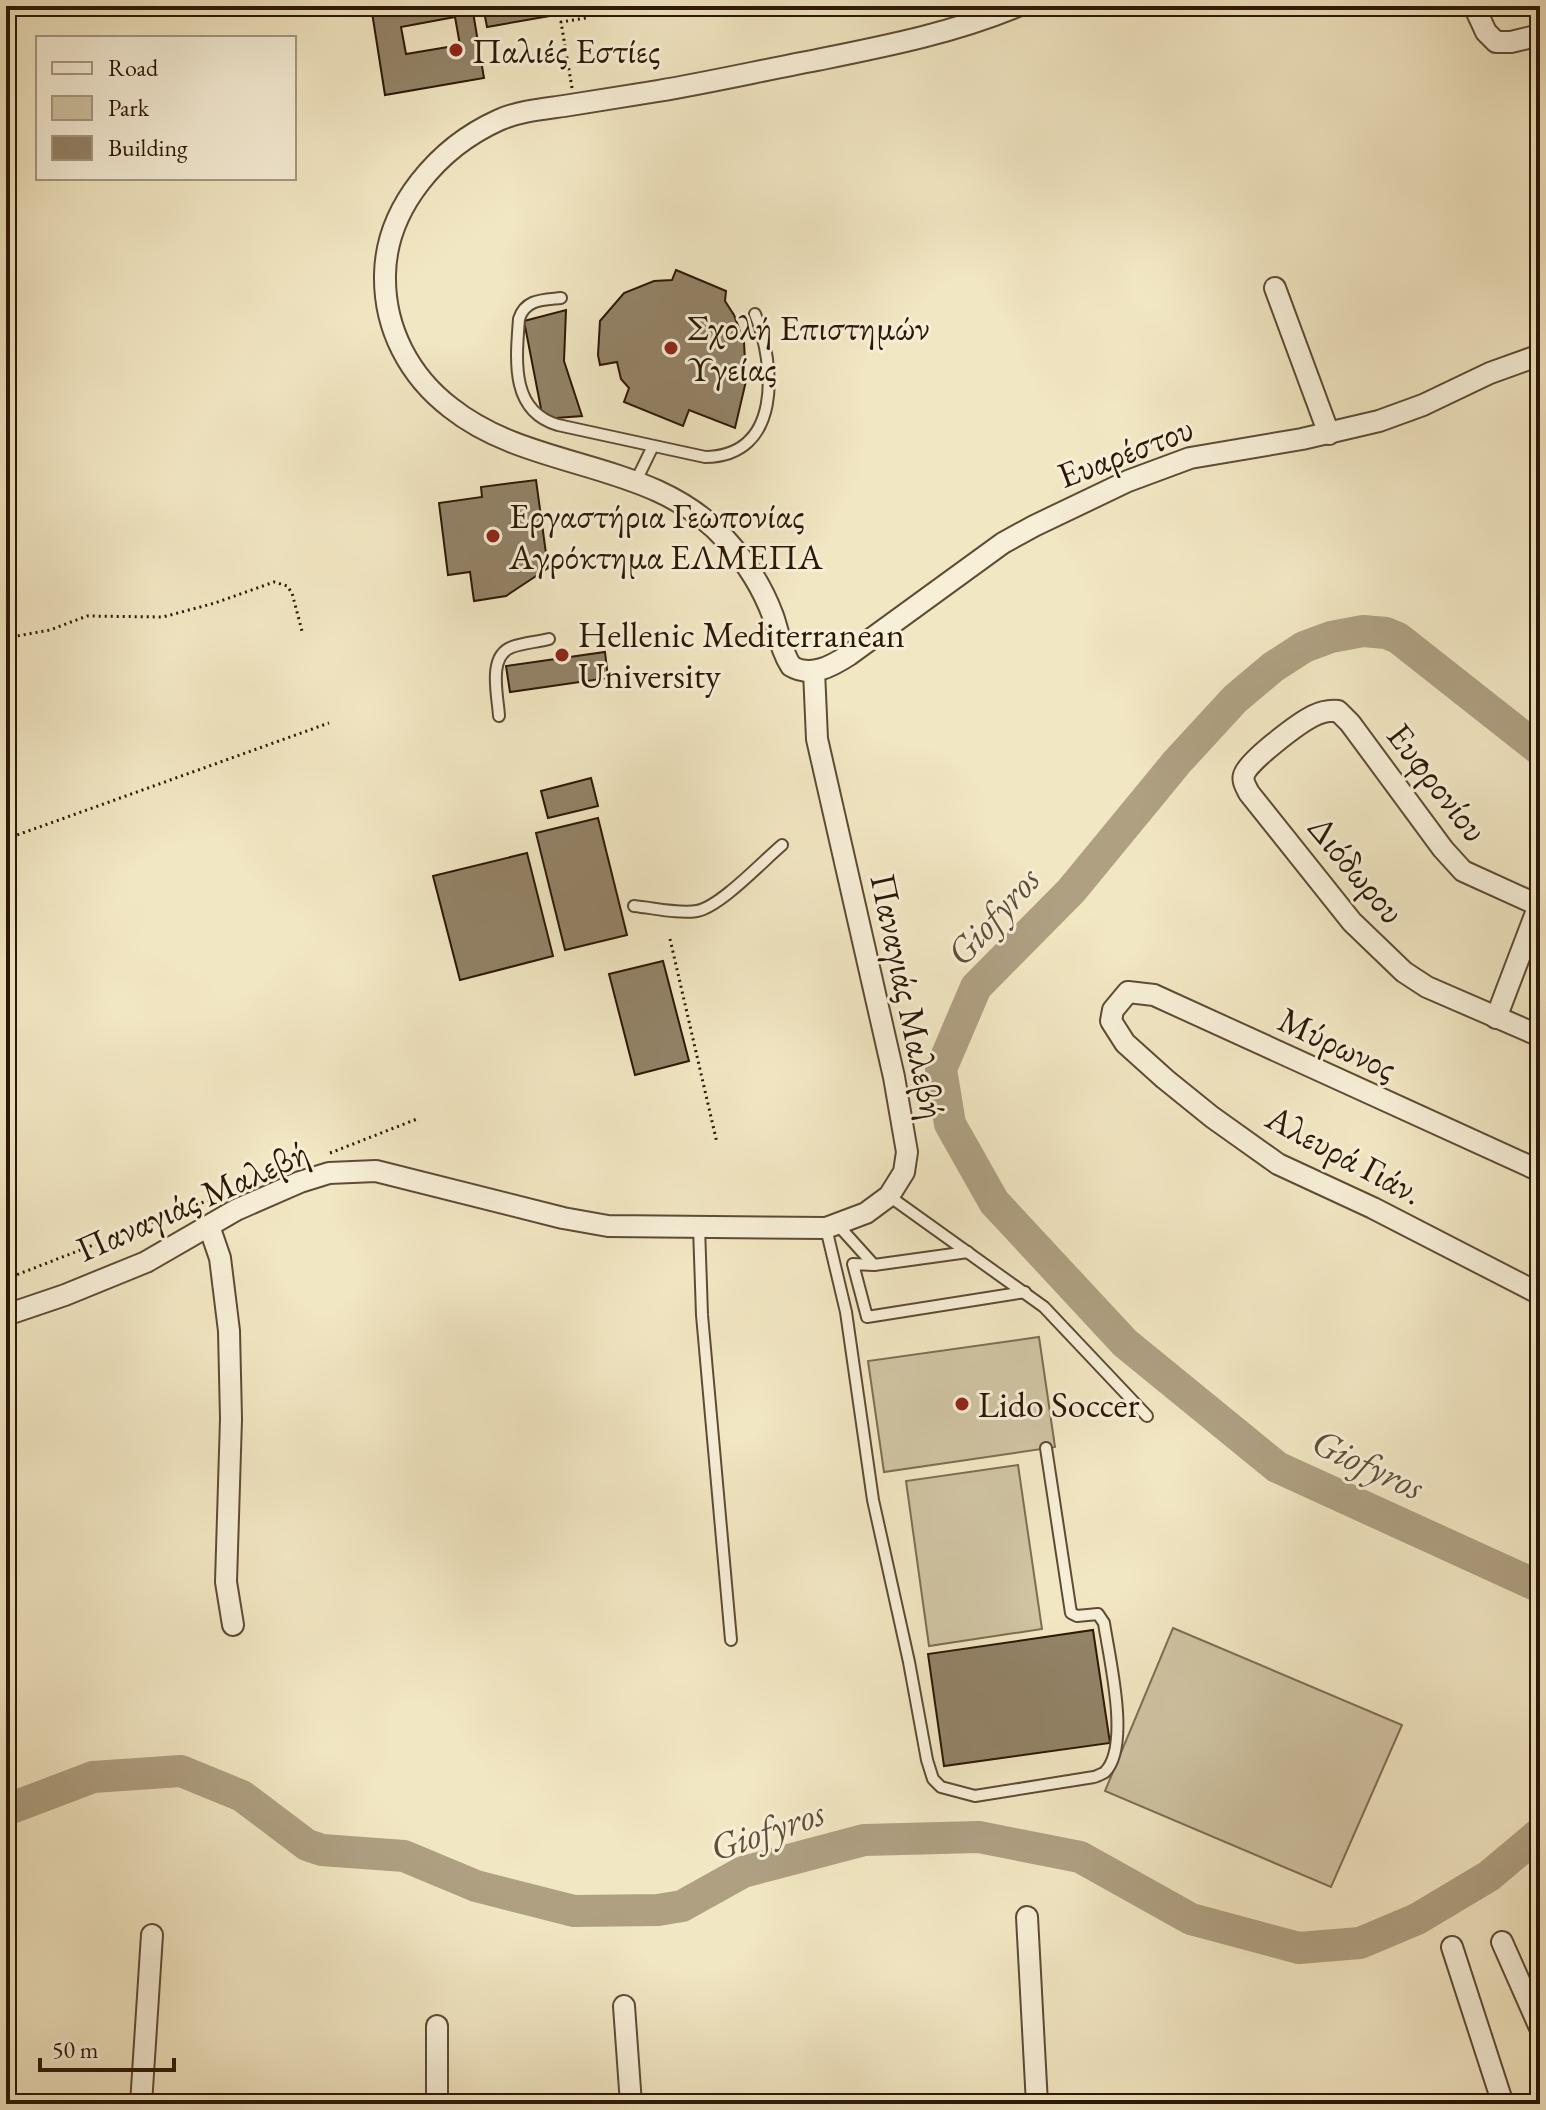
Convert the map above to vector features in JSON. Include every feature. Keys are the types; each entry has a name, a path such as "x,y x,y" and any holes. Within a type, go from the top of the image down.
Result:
{"street":[{"path":"814,671 807,672 791,666 764,595 725,539 687,506 636,481 520,443 464,418 432,392 415,373 397,340 388,312 385,283 388,241 404,204 424,176 456,148 494,122 513,115 679,88 926,37 968,26 1018,6"},
{"path":"1474,6 1486,32 1496,42 1540,35"},
{"path":"1275,288 1329,434"},
{"name":"Ευαρέστου","path":"814,671 849,655 1003,543 1153,470 1190,458 1329,434 1413,410 1490,373 1540,355"},
{"name":"Παναγιάς Μαλεβή","path":"6,1315 146,1262 236,1210 329,1173 376,1171 563,1218 608,1226 831,1226 866,1213 889,1196 904,1172 907,1152 894,1077 817,739 814,671"},
{"name":"Ευφρονίου","path":"1334,710 1343,714 1443,849 1463,871 1540,905"},
{"name":"Διόδωρου","path":"1334,710 1306,721 1253,762 1244,775 1246,787 1352,922 1381,952 1412,978 1540,1036"},
{"path":"1496,1018 1540,905"},
{"name":"Μύρωνος","path":"1113,1010 1128,992 1154,995 1540,1171"},
{"name":"Αλευρά Γιάν.","path":"1113,1010 1111,1021 1125,1043 1191,1101 1278,1164 1373,1208 1540,1294"},
{"path":"209,1226 220,1258 229,1331 231,1419 226,1582 233,1625"},
{"path":"1027,1917 1037,2104"},
{"path":"141,2104 152,1935"},
{"path":"1502,1942 1540,2028"},
{"path":"1452,1947 1503,2104"},
{"path":"624,2006 631,2104"},
{"path":"437,2026 437,2104"}],"lane":[{"path":"561,298 530,303 521,312 517,339 519,379 528,407 546,422 697,456 720,457 745,445 757,433 768,395 769,377 767,348 755,314"},
{"path":"636,481 653,446"},
{"path":"499,716 496,665 501,655 509,647 549,639"},
{"path":"634,906 689,912 704,909 718,901 782,845"},
{"path":"889,1196 1044,1307 1147,1416"},
{"path":"831,1226 874,1265"},
{"path":"831,1226 873,1500 927,1760 933,1779 941,1787 955,1792 975,1796 1094,1777 1105,1773 1114,1757 1118,1723 1104,1623 1098,1614 1077,1616 1071,1613 1046,1448"},
{"path":"699,1227 702,1315 731,1640"},
{"path":"968,1252 874,1265 853,1264 867,1317 1025,1292"}],"path":[{"path":"575,104 561,22 586,18 584,6"},
{"path":"6,638 50,630 87,616 163,617 274,582 287,586 292,593 302,631"},
{"path":"6,839 329,723"},
{"path":"670,939 717,1143"},
{"path":"329,1153 417,1119"},
{"path":"6,1279 226,1193"}],"green space":[{"name":"Lido Soccer","path":"1039,1337 1055,1447 884,1472 868,1361"},
{"path":"1018,1465 1042,1629 929,1646 906,1481"},
{"path":"1173,1628 1402,1725 1331,1887 1105,1791"}],"building":[{"path":"122,6 151,6 148,15"},
{"name":"Παλιές Εστίες","path":"371,6 472,6 484,78 385,95","holes":["455,17 460,45 406,54 401,27"]},
{"path":"483,6 572,6 573,12 487,27"},
{"name":"Σχολή Επιστημών Υγείας","path":"676,270 726,291 725,301 744,342 746,381 735,428 689,410 683,426 624,402 629,388 621,379 617,362 600,365 600,321 624,293 654,281 672,280"},
{"name":"Σχολή Επιστημών Υγείας","path":"566,310 564,361 582,416 543,419 524,321"},
{"name":"Εργαστήρια Γεωπονίας Αγρόκτημα ΕΛΜΕΠΑ","path":"536,480 548,568 506,596 474,601 470,572 448,575 439,503 482,497 481,487"},
{"path":"605,652 608,678 510,692 506,666"},
{"path":"591,778 598,806 548,818 541,791"},
{"path":"598,818 627,935 565,950 536,833"},
{"path":"527,853 553,956 460,980 433,876"},
{"path":"663,961 689,1061 635,1075 609,974"},
{"path":"1093,1630 1110,1743 944,1766 928,1654"}],"waterway":[{"name":"Giofyros","path":"1540,750 1398,638 1386,633 1363,631 1331,637 1304,647 1273,667 1235,699 1177,762 1071,891 976,987 941,1069 950,1124 994,1202 1125,1343 1277,1467 1540,1587"},
{"name":"Giofyros","path":"6,1810 93,1777 181,1771 242,1796 307,1845 322,1850 404,1856 476,1886 574,1911 658,1910 682,1906 743,1872 864,1840 979,1837 1080,1857 1191,1919 1299,1948 1360,1943 1417,1919 1489,1876 1540,1833"}],"place":[{"name":"Παλιές Εστίες","path":"456,50"},
{"name":"Σχολή Επιστημών Υγείας","path":"671,348"},
{"name":"Εργαστήρια Γεωπονίας Αγρόκτημα ΕΛΜΕΠΑ","path":"493,536"},
{"name":"Hellenic Mediterranean University","path":"562,655"},
{"name":"Lido Soccer","path":"962,1404"}]}
